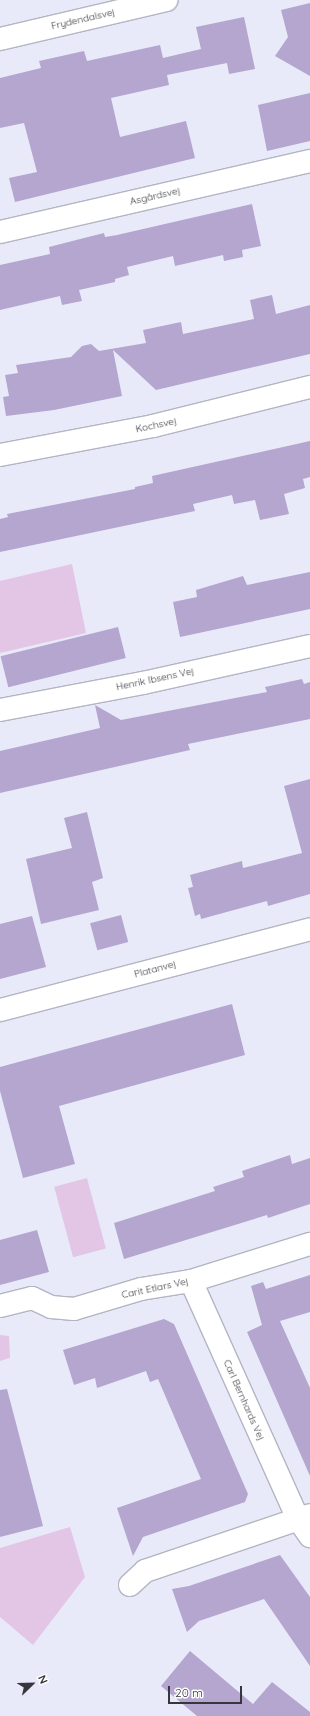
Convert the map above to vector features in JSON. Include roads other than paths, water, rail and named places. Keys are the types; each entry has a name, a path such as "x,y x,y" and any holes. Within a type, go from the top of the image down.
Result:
{"street":[{"name":"Frydendalsvej","path":"0,39 166,0"},
{"name":"Asgårdsvej","path":"0,232 310,161"},
{"name":"Kochsvej","path":"0,454 153,426 310,388"},
{"name":"Henrik Ibsens Vej","path":"0,710 144,683 310,646"},
{"name":"Platanvej","path":"0,1010 310,929"},
{"name":"Carit Etlars Vej","path":"0,1306 32,1298 51,1306 74,1309 141,1289 191,1281 310,1244"},
{"name":"Carl Bernhards Vej","path":"130,1585 145,1571 306,1523 191,1281"}]}
